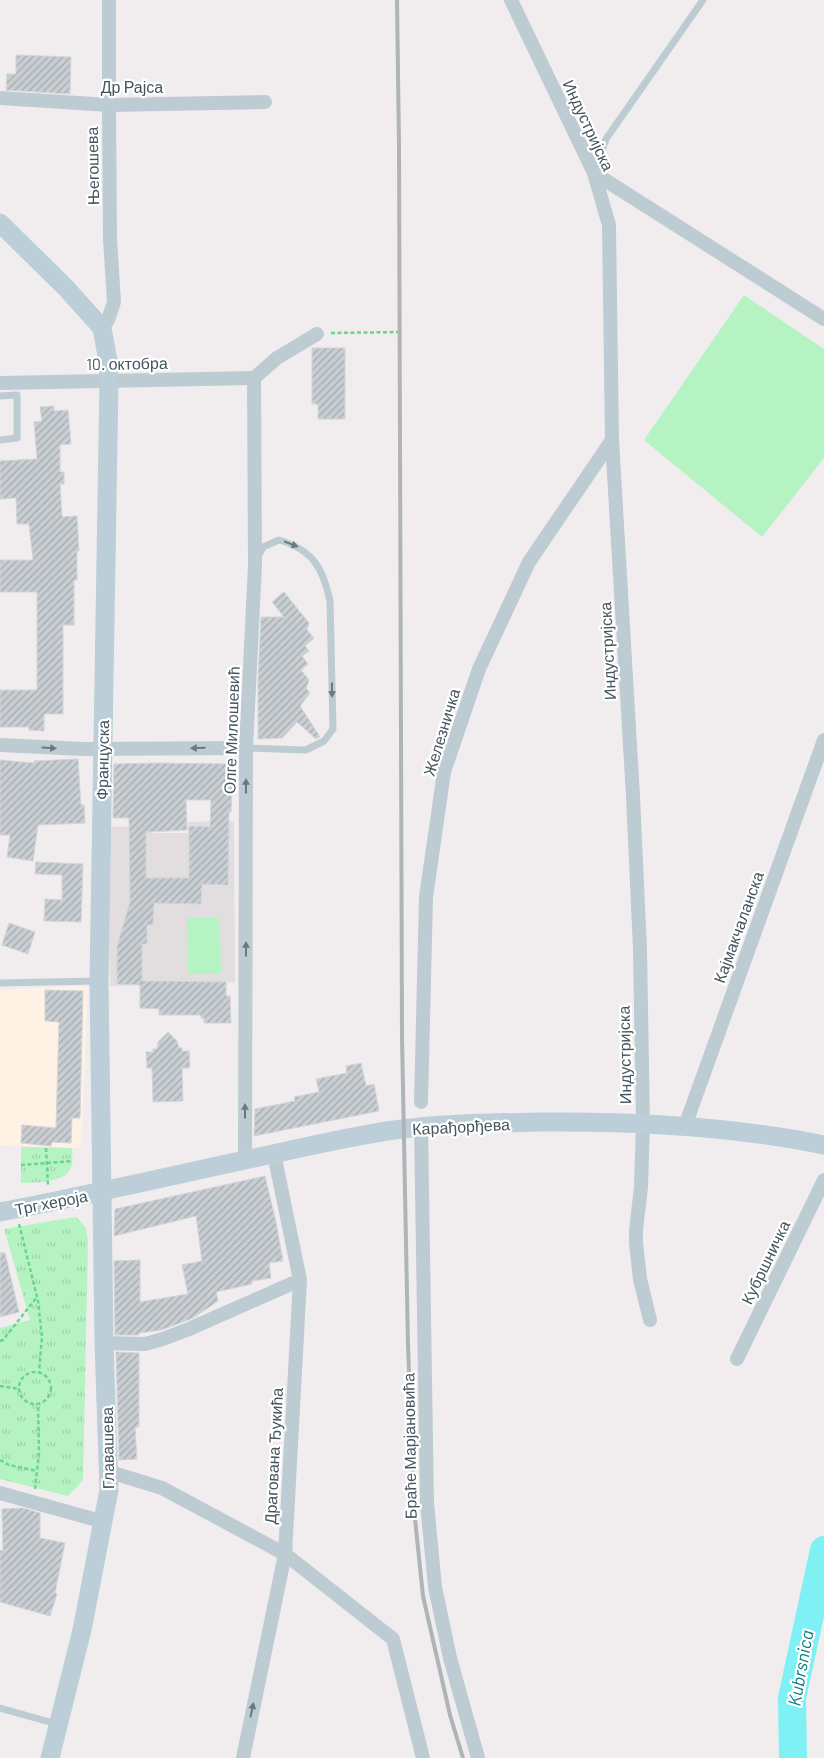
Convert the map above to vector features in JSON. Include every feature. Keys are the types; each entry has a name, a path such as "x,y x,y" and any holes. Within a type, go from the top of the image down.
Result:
{"main road":[{"path":"0,223 66,288 102,328"},
{"name":"Француска","path":"102,328 108,361 109,380 99,982 102,1192"},
{"name":"Карађорђева","path":"102,1192 381,1132 421,1128 498,1123 573,1122 643,1124 755,1133 824,1145"},
{"name":"Трг хероја","path":"8,1210 102,1192"},
{"name":"Главашева","path":"50,1758 82,1630 110,1490 104,1343 102,1192"}],"street":[{"name":"Његошева","path":"102,328 108,320 114,302 110,239 109,0"},
{"name":"Индустријска","path":"510,0 594,172 609,225 612,440 640,949 643,1124 641,1187 636,1243 640,1279 650,1320"},
{"name":"Др Рајса","path":"0,98 108,105 265,102"},
{"path":"594,172 824,319"},
{"path":"254,378 277,358 317,334"},
{"name":"10. октобра","path":"0,383 254,378"},
{"name":"Олге Милошевић","path":"245,1160 246,748 255,564 254,378"},
{"name":"Железничка","path":"421,1102 426,897 444,772 479,670 529,562 612,440"},
{"name":"Кајмакчаланска","path":"685,1126 824,740"},
{"path":"0,745 58,749 246,748"},
{"name":"Браће Марјановића","path":"421,1128 427,1502 435,1587 450,1658 478,1758"},
{"name":"Драгована Ђукића","path":"243,1758 285,1554 300,1280 274,1154"},
{"name":"Кубршничка","path":"737,1359 824,1180"},
{"path":"104,1343 145,1344 163,1339 300,1280"},
{"path":"110,1472 162,1488 285,1554 393,1639 423,1758"},
{"path":"0,1493 104,1522"}],"lane":[{"path":"594,172 606,139 704,0"},
{"path":"0,396 17,395 17,438 0,440"},
{"path":"246,748 306,750 324,741 333,729 330,601 326,580 314,561 297,545 280,540 263,547 255,564"},
{"path":"0,983 99,982"},
{"path":"0,1708 58,1724"}],"path":[{"path":"317,334 400,332"},
{"path":"46,1148 48,1190"},
{"path":"21,1165 72,1161"},
{"path":"8,1210 37,1297 42,1337 39,1372"},
{"path":"0,1341 3,1340 37,1297"},
{"path":"39,1372 48,1378 51,1388 47,1398 38,1403 28,1402 21,1396 20,1389 24,1376 28,1373 39,1372"},
{"path":"0,1386 20,1389"},
{"path":"33,1502 39,1453 38,1403"},
{"path":"0,1460 8,1465 37,1471"}],"shaded area":[{"path":"234,821 235,982 110,986 106,827 152,826 152,833 188,833 188,822"},
{"path":"88,986 81,1148 0,1145 0,990"}],"green space":[{"path":"744,295 824,349 824,458 762,537 644,440"},
{"path":"187,918 220,918 221,974 188,974"},
{"path":"21,1147 72,1148 72,1165 64,1176 58,1179 21,1183"},
{"path":"76,1217 86,1228 88,1242 83,1480 68,1496 0,1479 0,1328 30,1320 4,1229"}],"building":[{"path":"16,55 71,57 70,94 6,90 7,74 16,74"},
{"path":"312,348 345,348 345,419 318,419 318,404 312,404"},
{"path":"54,406 54,411 68,410 71,444 60,445 60,472 64,472 64,484 60,484 62,517 77,516 79,551 77,551 77,580 74,580 74,625 63,625 63,714 44,714 44,731 29,730 29,727 0,727 0,690 37,690 37,592 0,592 0,560 33,560 29,524 17,524 16,498 0,499 0,461 37,459 34,422 42,421 40,407"},
{"path":"284,592 309,623 307,630 314,638 305,646 309,651 302,656 308,664 301,670 309,680 306,688 310,693 300,706 320,737 316,739 297,722 282,738 258,739 261,617 284,617 272,602"},
{"path":"78,759 81,805 84,805 85,823 38,825 33,861 7,857 10,835 0,835 0,760 34,763 34,761"},
{"path":"114,764 233,764 231,812 229,812 228,885 202,884 201,904 154,903 153,925 147,925 147,944 142,944 142,981 226,982 226,996 230,996 231,1023 204,1023 204,1018 201,1018 201,1015 159,1015 159,1009 140,1008 140,985 117,984 117,946 130,902 129,818 113,818","holes":["186,800 211,800 210,827 189,826 189,878 146,878 146,832 187,830"]},
{"path":"36,862 83,864 81,922 44,921 45,899 62,900 62,875 35,874"},
{"path":"9,923 35,932 28,954 2,945"},
{"path":"45,990 83,991 80,1118 72,1118 71,1143 52,1142 51,1146 21,1143 22,1125 56,1128 59,1022 45,1021"},
{"path":"168,1032 177,1041 182,1051 189,1051 190,1068 182,1068 183,1101 153,1102 152,1068 147,1068 146,1052 153,1052 153,1049 157,1049 158,1042"},
{"path":"361,1063 366,1086 374,1084 379,1111 254,1136 255,1109 295,1101 294,1097 319,1092 316,1079 347,1073 346,1066"},
{"path":"265,1176 283,1261 269,1263 271,1278 252,1281 252,1284 216,1292 218,1301 193,1318 161,1330 139,1333 139,1335 115,1335 114,1261 140,1260 140,1302 188,1294 182,1265 202,1261 196,1216 114,1236 115,1209"},
{"path":"0,1253 5,1253 19,1312 0,1317"},
{"path":"116,1352 139,1353 139,1427 135,1427 137,1459 119,1460"},
{"path":"23,1508 40,1513 40,1538 65,1543 55,1593 57,1594 50,1616 0,1602 0,1550 3,1551 2,1509"}],"waterway":[{"name":"Kubrsnica","path":"793,1758 792,1698 824,1550"}],"railway":[{"path":"397,0 402,1037 408,1345 414,1509 423,1596 450,1715 463,1758"}]}
